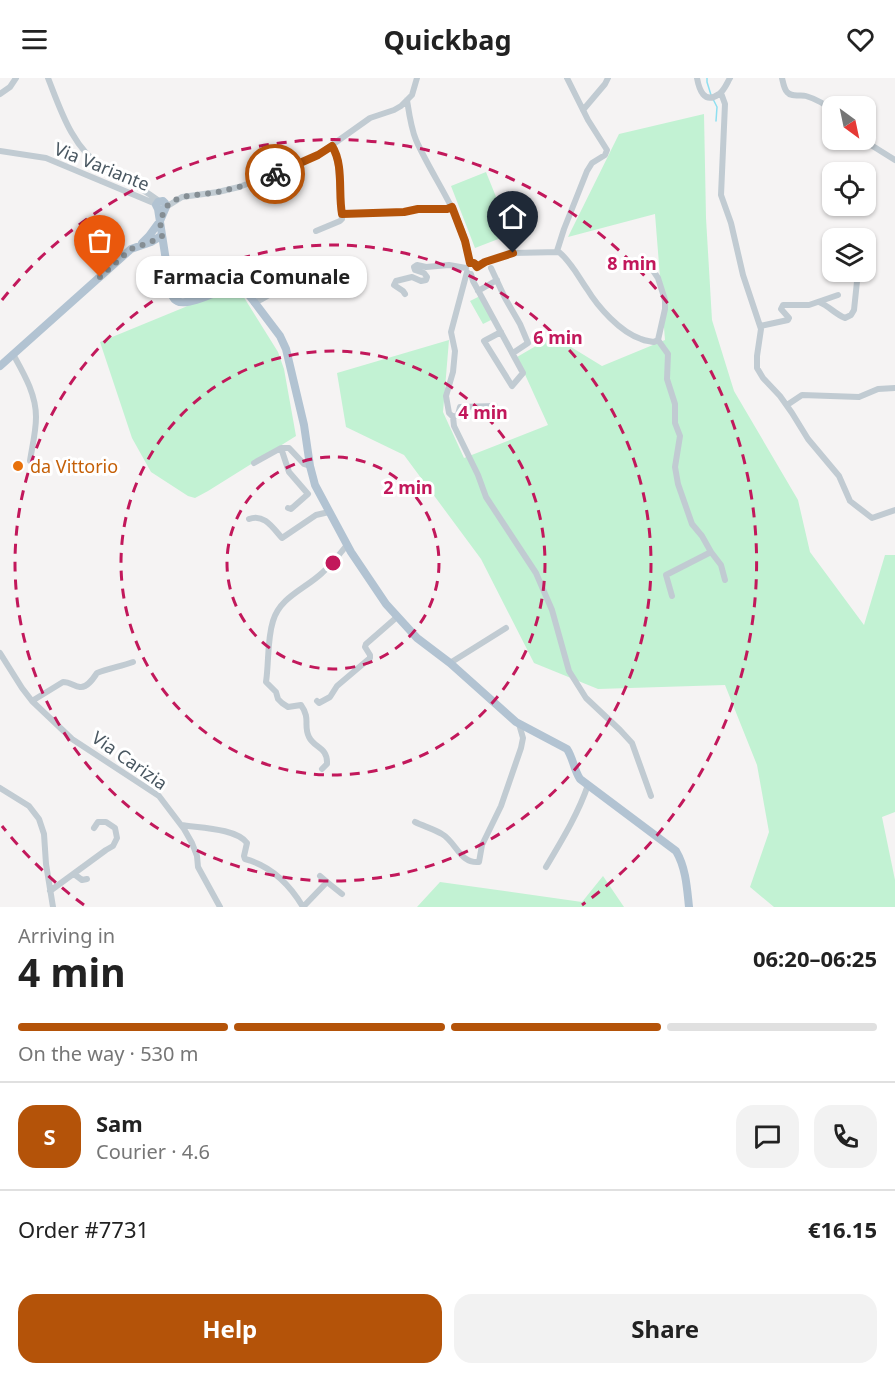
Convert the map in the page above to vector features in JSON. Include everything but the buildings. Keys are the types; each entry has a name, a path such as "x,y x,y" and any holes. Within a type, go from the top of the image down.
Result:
{"main road":[{"path":"161,205 163,246 171,293 176,301 191,302 234,286 243,289 280,336 289,357 315,485 368,578 397,617 424,644 450,663 519,724 567,749 578,776 676,851 685,876 689,907"},
{"path":"150,239 160,221"},
{"path":"0,366 131,249 150,239 162,236"},
{"path":"150,239 163,246"}],"street":[{"path":"0,94 10,87 16,78"},
{"path":"48,78 64,120 81,149 102,167 161,205 182,197 239,187 318,155 370,118 394,111 412,95 417,78"},
{"path":"557,251 587,171 592,163 607,150 596,134 567,78"},
{"path":"583,110 608,78"},
{"path":"697,78 703,95 714,96 725,104 721,195 731,223 743,275 761,329 757,356 758,368 763,378 787,405 808,439 839,477 850,501 872,518 895,510"},
{"path":"714,96 730,78"},
{"path":"782,78 787,93 793,96 803,95 822,103"},
{"path":"407,100 416,138 452,207 465,241 468,269 473,281 513,353 523,373 512,386 484,341 501,332"},
{"path":"316,231 342,219 338,166 336,153 332,146"},
{"path":"876,148 895,160"},
{"name":"Via Variante","path":"0,151 46,158 161,205"},
{"path":"342,214 404,212 452,207"},
{"path":"405,294 394,285 396,281 412,277 421,281 426,280 424,273 415,270 414,267 417,265 426,267 449,265 476,272 477,267 485,262 513,253 557,251 567,259 596,302 611,319 639,339 654,342 658,340"},
{"path":"254,303 269,296 292,278 319,262"},
{"path":"645,265 652,269 658,278 664,300 665,309 658,340 668,354 668,379 675,404 675,423 680,436 675,467 678,484 692,524 721,565 725,580"},
{"path":"491,267 528,344 513,353"},
{"path":"468,269 451,332 455,351 453,372 446,396 449,413 453,417 454,426 486,497 536,573 552,610 570,671 586,698 632,743 651,796"},
{"path":"478,291 496,280"},
{"path":"819,302 845,318 851,315 854,310 857,282"},
{"path":"760,326 788,320 789,318 781,309 783,305 809,305 838,295"},
{"path":"13,354 31,389 34,403 36,418 30,461"},
{"path":"787,405 802,396 859,397 878,389 895,388"},
{"path":"453,417 458,415 460,407 495,406"},
{"path":"254,463 281,448 289,448 304,464 310,466"},
{"path":"281,448 289,472 308,494 291,509 288,508"},
{"path":"249,519 255,516 264,519 282,538 316,515 330,512"},
{"path":"322,769 327,765 327,758 320,747 309,737 305,711 301,705 288,707 280,702 276,692 266,682 268,652 272,623 278,609 288,598 321,574 348,545"},
{"path":"672,597 666,575 711,552"},
{"path":"317,701 319,703 330,696 337,686 370,658 366,644 397,617"},
{"path":"450,663 506,628"},
{"name":"Via Carizia","path":"0,652 32,701 72,739 159,796 192,843 198,867 220,907"},
{"path":"32,701 63,682 67,681 83,687 101,671 115,669 133,662"},
{"path":"415,822 443,835 461,856 475,862 479,861 482,845 501,806 521,748 523,738 519,724"},
{"path":"546,867 576,815 588,784"},
{"path":"0,788 29,806 39,819 44,834 45,864 54,907"},
{"path":"50,891 100,851 113,846 117,838 115,828 106,822 98,822 94,828"},
{"path":"180,825 220,830 241,837 247,843 244,856 246,859 255,861 278,876 303,907 327,882"},
{"path":"74,874 82,880 87,879"},
{"path":"320,876 342,894"}],"green space":[{"path":"704,114 706,218 712,320 734,391 798,500 810,552 864,625 885,555 895,555 895,812 882,817 895,880 895,907 774,907 750,887 769,832 757,765 725,685 598,689 534,663 481,559 404,455 346,427 337,373 449,340 443,412 464,458 548,425 517,357 553,336 602,366 665,340 655,214 568,237 619,134"},
{"path":"486,172 511,234 475,248 451,186"},
{"path":"229,289 240,291 278,352 284,369 296,436 195,498 188,496 151,472 132,438 100,342"},
{"path":"480,296 493,319 483,324 470,301"},
{"path":"603,876 624,907 417,907 440,882 582,902"}],"waterway":[{"path":"707,78 711,95"},
{"path":"713,99 717,107 716,121"}],"way so far":[{"path":"100,277 131,249 162,236 160,221 166,207 173,201 182,197 239,187 275,174"}],"place":[{"name":"Farmacia Comunale","path":"100,277"},
{"name":"da Vittorio","path":"18,466"}],"route":[{"path":"275,174 318,155 332,146 336,153 338,166 342,214 404,212 452,207 465,241 470,263 474,263 477,267 513,253"}]}
